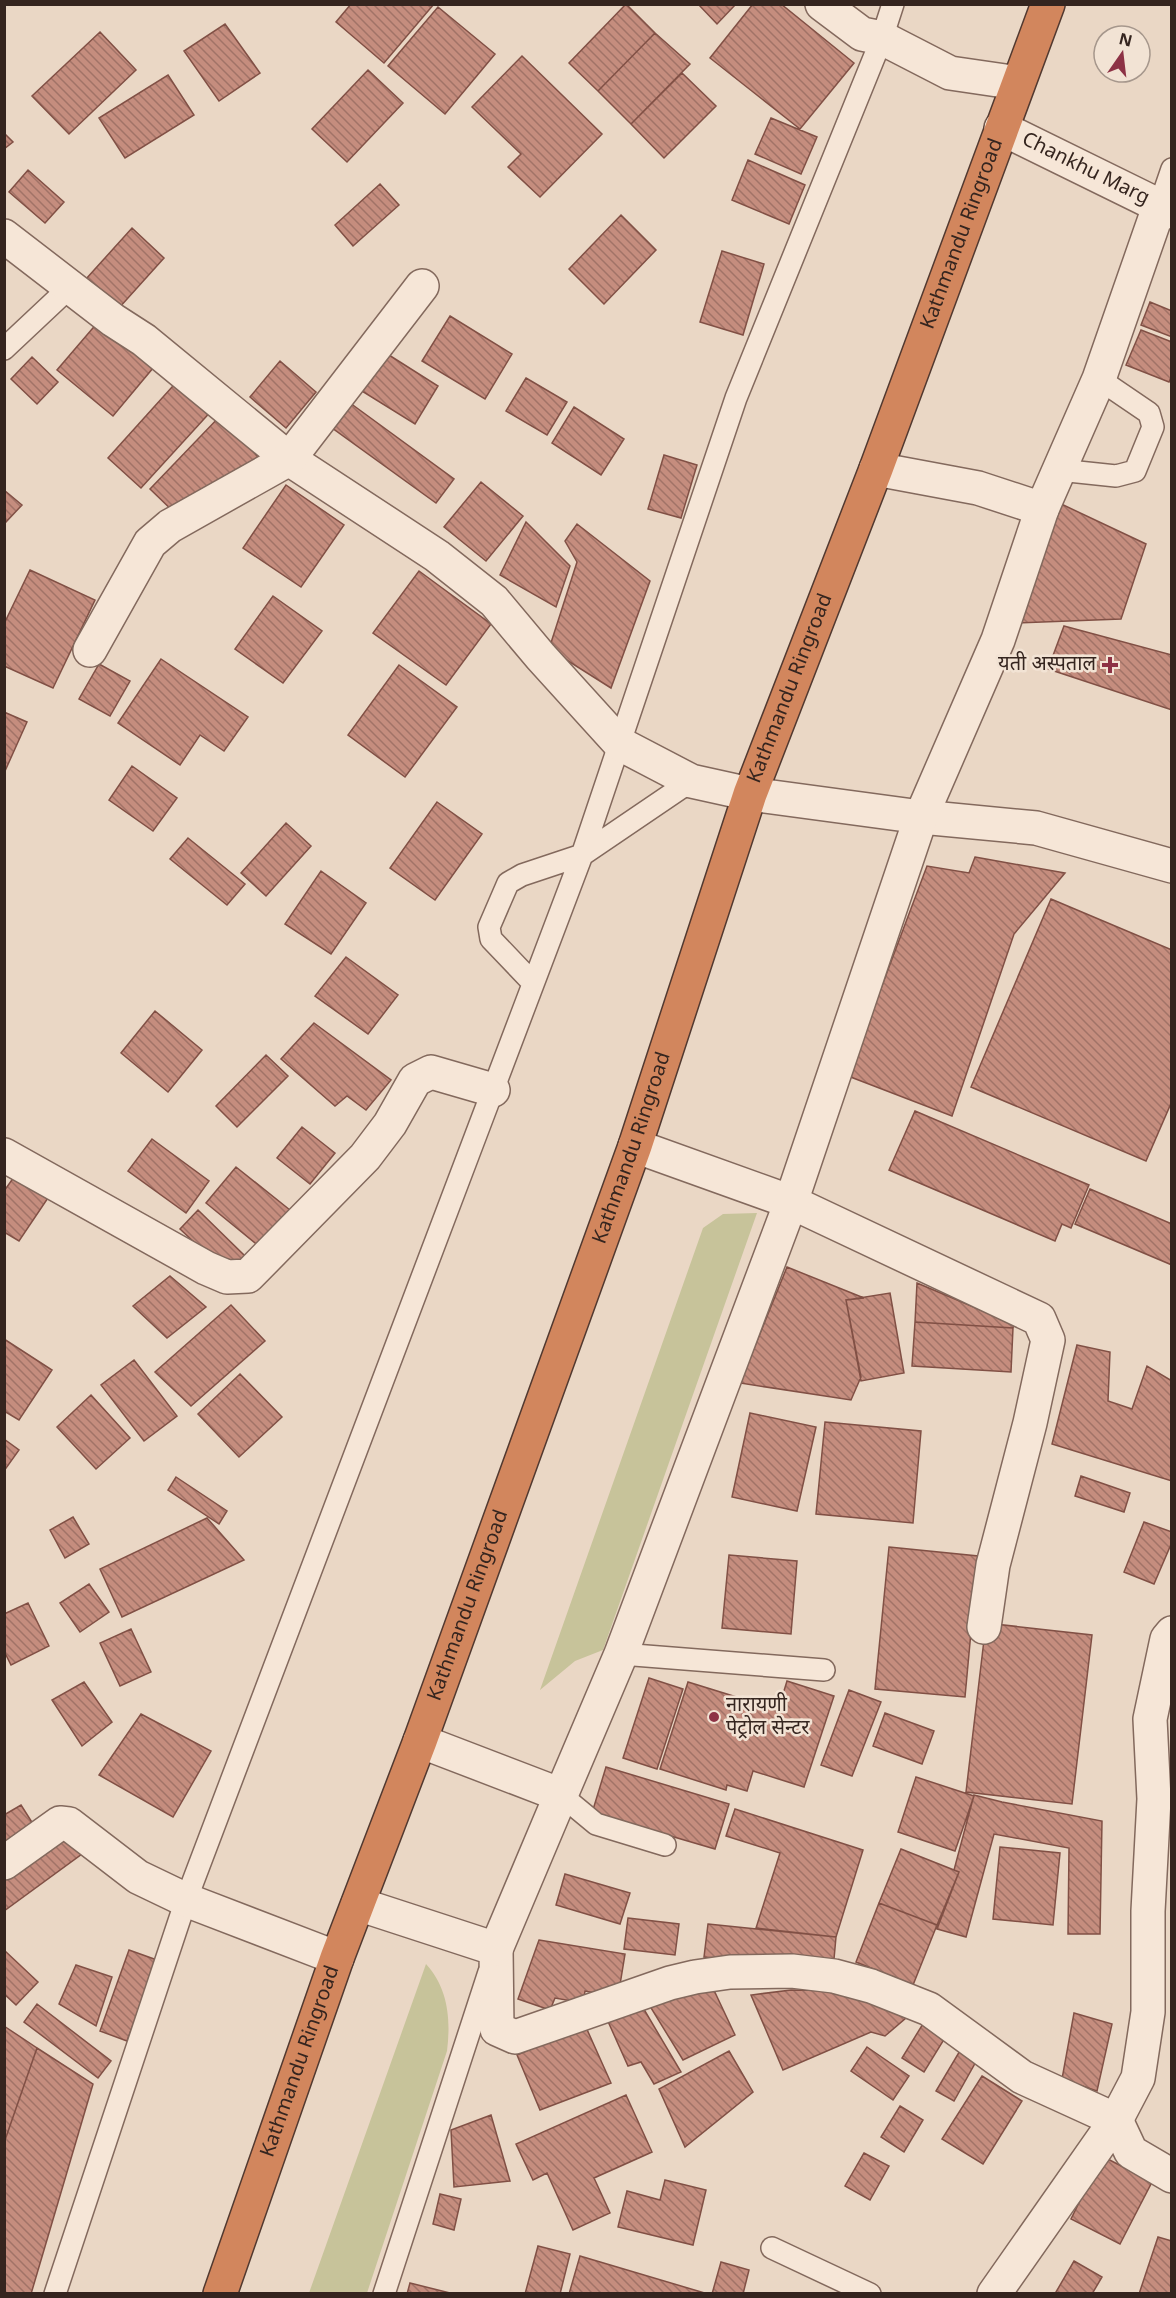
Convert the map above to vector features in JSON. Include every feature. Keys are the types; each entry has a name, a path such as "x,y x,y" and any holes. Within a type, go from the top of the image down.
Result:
{"highway":[{"name":"Kathmandu Ringroad","path":"220,2294 337,1958 420,1741 635,1146 750,794 876,469 1048,4"}],"street":[{"path":"822,4 862,34 882,38 950,73 1018,83"},
{"name":"Chankhu Marg","path":"1001,128 1165,209"},
{"path":"1165,209 1099,379 1042,509 998,640 921,817 790,1202 621,1654 496,1948 497,2029 515,2037 670,1983 695,1977 730,1972 792,1971 834,1976 871,1986 929,2009 1022,2077 1116,2120 1131,2152 1172,2176"},
{"path":"4,236 144,340 289,459 437,556 494,601 620,744 691,781 750,794 921,817 1036,828 1172,866"},
{"path":"90,650 150,543 170,526 289,459 422,286"},
{"path":"876,469 978,488 1042,509"},
{"path":"4,1155 206,1268 227,1277 248,1276 365,1157 390,1124 415,1080 431,1072 493,1090"},
{"path":"635,1146 790,1202 1039,1319 1048,1340 1030,1423 993,1565 984,1627"},
{"path":"994,2294 1116,2120 1138,2078 1148,2012 1148,1911 1154,1799 1150,1719 1167,1639 1172,1633"},
{"path":"420,1741 561,1795"},
{"path":"4,1863 60,1823 69,1824 138,1877 186,1900 337,1958"},
{"path":"358,1904 496,1948"}],"lane":[{"path":"55,2294 186,1900 582,855 736,398 882,38 893,4"},
{"path":"1165,209 1172,169"},
{"path":"4,349 70,287"},
{"path":"1059,470 1116,476 1135,471 1152,427 1149,413 1099,379"},
{"path":"534,983 491,939 489,927 508,883 522,875 582,855 691,781"},
{"path":"621,1654 824,1670"},
{"path":"561,1795 596,1824 665,1845"},
{"path":"384,2294 496,1948"},
{"path":"772,2248 870,2294"}],"shaded area":[{"path":"757,1213 603,1650 575,1661 540,1690 703,1228 723,1214"},
{"path":"426,1964 439,1983 446,2004 447,2051 367,2293 309,2293"}],"building":[{"path":"351,4 434,4 384,63 336,22"},
{"path":"626,4 655,33 598,91 569,63"},
{"path":"698,4 736,4 717,24"},
{"path":"753,4 781,4 854,63 800,129 710,58"},
{"path":"438,7 495,54 445,114 388,66"},
{"path":"225,24 260,73 219,101 184,51"},
{"path":"100,32 136,70 69,134 32,96"},
{"path":"655,33 690,64 631,124 598,91"},
{"path":"522,56 602,134 540,197 508,167 521,154 472,107"},
{"path":"368,70 403,103 347,162 312,129"},
{"path":"682,73 716,106 664,158 631,124"},
{"path":"168,75 194,115 125,158 99,118"},
{"path":"771,118 817,137 801,174 755,154"},
{"path":"4,133 13,142 4,149"},
{"path":"748,160 805,185 789,224 732,200"},
{"path":"28,170 64,202 45,223 9,192"},
{"path":"380,184 399,205 353,246 335,225"},
{"path":"621,215 656,250 604,304 569,269"},
{"path":"132,228 164,258 119,308 86,279"},
{"path":"722,251 764,264 743,335 700,322"},
{"path":"1150,302 1172,311 1172,337 1141,325"},
{"path":"450,316 512,354 485,399 422,361"},
{"path":"98,322 153,368 113,416 57,370"},
{"path":"1141,330 1172,342 1172,375 1169,382 1126,365"},
{"path":"381,350 438,386 415,424 357,388"},
{"path":"32,357 58,382 37,404 11,379"},
{"path":"280,361 316,392 286,428 250,397"},
{"path":"181,377 214,408 141,488 108,458"},
{"path":"526,378 567,402 547,435 506,411"},
{"path":"346,400 454,479 436,503 328,425"},
{"path":"574,407 624,439 601,475 552,443"},
{"path":"221,415 265,465 178,516 150,489"},
{"path":"664,455 697,465 681,518 648,509"},
{"path":"481,482 523,516 486,561 444,527"},
{"path":"286,485 344,525 301,587 243,548"},
{"path":"4,490 22,505 4,524"},
{"path":"1057,502 1146,544 1121,619 1017,623"},
{"path":"526,522 570,566 556,607 500,575"},
{"path":"577,524 650,581 611,688 549,649 577,562 565,541"},
{"path":"30,570 95,600 53,688 4,666 4,624"},
{"path":"419,571 491,624 446,685 373,633"},
{"path":"273,596 322,631 283,683 235,649"},
{"path":"1064,626 1172,655 1172,710 1048,669"},
{"path":"161,659 248,717 224,751 200,735 180,765 118,723"},
{"path":"99,664 130,681 110,716 79,699"},
{"path":"399,665 457,707 405,777 348,735"},
{"path":"4,712 27,722 5,771 4,771"},
{"path":"132,766 177,798 153,831 109,800"},
{"path":"437,802 482,834 435,900 390,868"},
{"path":"286,823 311,846 266,896 241,873"},
{"path":"188,838 245,884 227,905 170,859"},
{"path":"975,857 1065,873 1014,934 952,1116 848,1076 927,866 969,873"},
{"path":"321,871 366,903 331,954 285,924"},
{"path":"1051,899 1172,950 1172,1101 1146,1161 971,1087"},
{"path":"346,957 398,995 368,1034 315,996"},
{"path":"155,1011 202,1050 168,1092 121,1053"},
{"path":"314,1023 391,1080 366,1110 347,1096 335,1106 281,1059"},
{"path":"266,1055 288,1076 237,1127 216,1106"},
{"path":"915,1111 1089,1185 1071,1228 1062,1224 1055,1241 889,1170"},
{"path":"302,1127 335,1153 310,1184 277,1158"},
{"path":"152,1139 209,1181 186,1213 128,1171"},
{"path":"236,1167 290,1210 260,1247 206,1203"},
{"path":"19,1170 52,1192 19,1241 4,1232 4,1191"},
{"path":"1090,1189 1172,1224 1172,1265 1075,1224"},
{"path":"198,1210 245,1256 227,1273 180,1229"},
{"path":"787,1267 864,1298 846,1300 861,1377 851,1400 740,1383"},
{"path":"170,1276 206,1307 167,1338 133,1306"},
{"path":"917,1283 1014,1324 1013,1328 915,1322"},
{"path":"890,1293 904,1373 861,1381 846,1300"},
{"path":"231,1305 265,1341 191,1406 155,1372"},
{"path":"915,1322 1013,1328 1011,1372 912,1366"},
{"path":"4,1339 52,1370 19,1420 4,1411"},
{"path":"1077,1345 1110,1352 1108,1401 1132,1409 1147,1366 1172,1381 1172,1481 1052,1444"},
{"path":"134,1360 177,1416 144,1441 101,1385"},
{"path":"240,1374 282,1417 239,1457 198,1414"},
{"path":"91,1395 130,1438 96,1469 57,1427"},
{"path":"750,1413 816,1427 797,1511 732,1497"},
{"path":"825,1422 921,1431 913,1523 816,1514"},
{"path":"4,1439 19,1450 4,1471"},
{"path":"1081,1476 1130,1493 1124,1512 1075,1496"},
{"path":"176,1477 227,1511 219,1524 168,1490"},
{"path":"73,1517 89,1544 65,1558 50,1530"},
{"path":"207,1518 244,1560 122,1617 100,1569"},
{"path":"1144,1522 1172,1532 1172,1542 1154,1584 1124,1572"},
{"path":"889,1547 978,1556 965,1697 875,1689"},
{"path":"729,1555 797,1561 791,1634 722,1628"},
{"path":"89,1584 109,1612 80,1632 60,1603"},
{"path":"28,1603 49,1646 11,1665 4,1651 4,1614"},
{"path":"986,1623 1092,1635 1072,1804 966,1792"},
{"path":"131,1629 151,1672 120,1686 100,1643"},
{"path":"649,1678 683,1689 657,1769 623,1758"},
{"path":"787,1681 834,1696 804,1787 753,1771 747,1791 727,1785 726,1790 660,1769 688,1682 756,1703 758,1697 780,1704"},
{"path":"84,1682 112,1722 82,1746 52,1700"},
{"path":"849,1690 881,1702 852,1776 821,1765"},
{"path":"885,1713 934,1731 922,1764 873,1746"},
{"path":"141,1714 211,1751 173,1817 99,1775"},
{"path":"606,1767 729,1804 715,1849 592,1813"},
{"path":"916,1777 974,1796 955,1851 898,1832"},
{"path":"974,1795 1102,1821 1100,1934 1068,1934 1069,1848 994,1834 966,1937 937,1929 959,1872 954,1870"},
{"path":"21,1805 35,1827 4,1847 4,1815"},
{"path":"735,1809 863,1850 836,1937 756,1928 780,1853 726,1836"},
{"path":"69,1828 86,1851 4,1911 4,1875"},
{"path":"1000,1847 1060,1853 1053,1925 993,1919"},
{"path":"901,1849 959,1872 937,1925 879,1903"},
{"path":"565,1874 630,1893 620,1924 556,1905"},
{"path":"879,1903 937,1925 913,1985 856,1962"},
{"path":"628,1918 679,1924 675,1955 624,1949"},
{"path":"708,1924 836,1937 833,1970 704,1957"},
{"path":"539,1940 625,1954 618,1997 585,1991 583,2003 555,1998 550,2010 518,1999"},
{"path":"4,1950 38,1982 16,2005 4,1994"},
{"path":"129,1950 157,1960 127,2041 100,2031"},
{"path":"76,1965 112,1977 96,2026 59,2004"},
{"path":"712,1986 735,2035 683,2060 648,2003"},
{"path":"791,1990 855,1991 913,2012 885,2036 871,2032 783,2070 751,1995"},
{"path":"37,2004 111,2061 98,2078 24,2022"},
{"path":"642,2006 681,2072 654,2084 641,2062 628,2066 606,2017"},
{"path":"1074,2013 1112,2024 1097,2091 1062,2079"},
{"path":"929,2014 951,2028 924,2072 902,2058"},
{"path":"585,2025 611,2083 540,2110 517,2055"},
{"path":"4,2026 37,2048 4,2143"},
{"path":"867,2047 909,2076 893,2100 851,2071"},
{"path":"37,2048 93,2084 31,2294 4,2294 4,2143"},
{"path":"961,2049 978,2058 954,2101 936,2091"},
{"path":"729,2051 753,2092 685,2147 659,2089"},
{"path":"982,2076 1022,2101 983,2164 942,2139"},
{"path":"626,2095 652,2152 594,2178 610,2213 573,2230 547,2173 533,2180 516,2144"},
{"path":"900,2106 923,2120 904,2152 881,2137"},
{"path":"491,2115 510,2181 454,2187 451,2130"},
{"path":"864,2153 889,2166 870,2200 845,2186"},
{"path":"1102,2156 1152,2182 1120,2244 1071,2219"},
{"path":"665,2180 706,2190 693,2245 618,2227 627,2191 660,2200"},
{"path":"440,2194 461,2199 454,2230 433,2224"},
{"path":"1158,2237 1172,2241 1172,2294 1139,2294"},
{"path":"538,2246 570,2254 560,2294 525,2294"},
{"path":"580,2256 708,2294 569,2294"},
{"path":"1074,2261 1102,2277 1092,2294 1056,2292"},
{"path":"721,2262 749,2270 743,2294 712,2294"},
{"path":"410,2283 454,2294 407,2294"}],"place":[{"name":"यती अस्पताल","path":"1110,665"},
{"name":"नारायणी पेट्रोल सेन्टर","path":"714,1717"}]}
